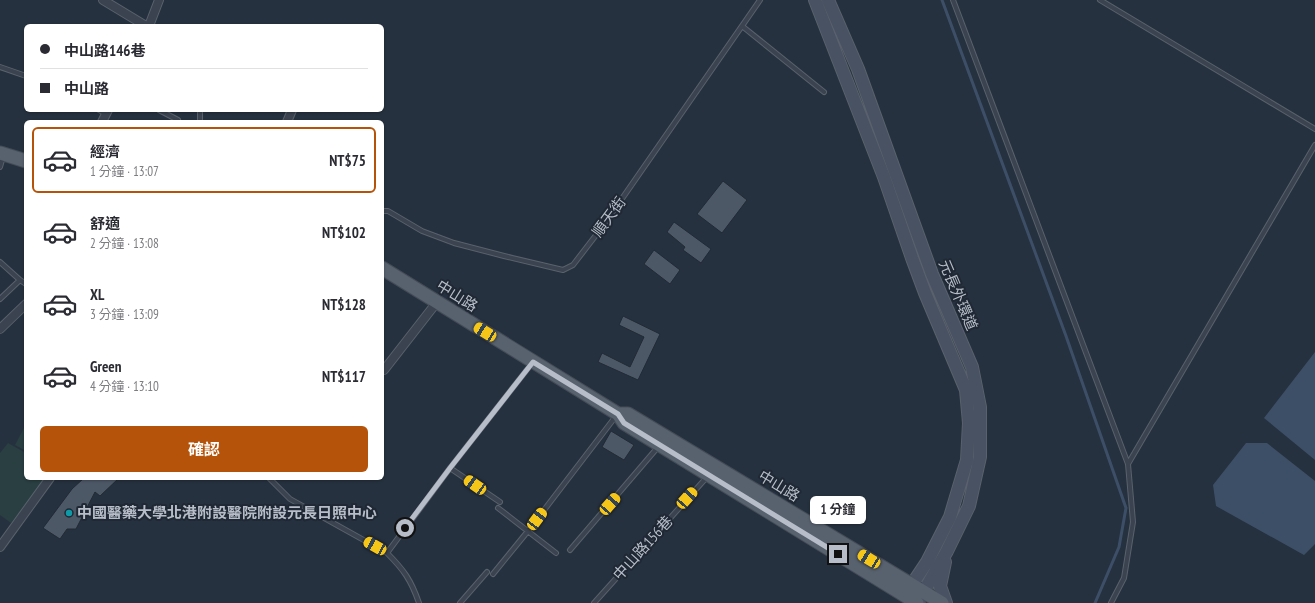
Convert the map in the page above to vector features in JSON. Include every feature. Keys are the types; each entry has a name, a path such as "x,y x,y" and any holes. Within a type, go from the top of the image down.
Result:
{"main road":[{"path":"1,158 24,162"},
{"name":"中山路","path":"384,269 618,414 624,423 904,595 942,603"},
{"name":"中山路","path":"618,414 628,414 912,584 920,599"}],"street":[{"path":"103,0 144,24"},
{"path":"148,24 159,0"},
{"name":"元長外環道","path":"815,0 884,177 925,293 966,390 969,423 967,460 950,517 927,562 904,595"},
{"name":"元長外環道","path":"828,0 858,69 932,274 972,367 980,407 980,457 969,506 947,551 920,599"},
{"path":"384,370 436,302"},
{"path":"0,329 24,306"},
{"path":"0,547 49,480"},
{"path":"946,603 940,586 947,551"}],"lane":[{"name":"順天街","path":"384,211 388,210 422,231 454,243 563,270 573,264 603,226 760,0"},
{"path":"953,0 1128,464 1133,522 1124,578 1111,603"},
{"path":"1100,0 1315,129"},
{"path":"742,26 824,92"},
{"path":"0,67 24,75"},
{"path":"163,112 178,120"},
{"path":"1128,464 1315,145"},
{"path":"0,262 24,283"},
{"path":"0,299 20,280"},
{"path":"387,552 450,468 533,362"},
{"path":"493,574 618,414"},
{"path":"570,550 660,445"},
{"path":"450,468 500,502"},
{"name":"中山路156巷","path":"594,603 708,475"},
{"path":"271,480 290,499 387,552 399,565 412,584 419,603"},
{"path":"498,508 556,553"},
{"path":"460,603 486,572"}],"green space":[{"path":"24,428 24,450 15,445"},
{"path":"8,443 24,452 24,480 44,480 11,523 0,515 0,453"}],"water":[{"path":"1315,352 1315,460 1264,418"},
{"path":"1246,443 1267,443 1315,481 1315,544 1304,555 1216,506 1213,485"}],"building":[{"path":"723,181 747,200 722,233 697,214"},
{"path":"674,222 711,249 701,263 683,250 685,247 667,232"},
{"path":"654,250 680,270 670,284 644,264"},
{"path":"623,316 660,334 638,380 598,362 602,353 630,367 644,337 619,325"},
{"path":"611,431 634,445 624,460 602,447"},
{"name":"中國醫藥大學北港附設醫院附設元長日照中心","path":"82,480 117,480 100,496 95,492 76,529 67,529 60,539 43,528 72,489"}],"waterway":[{"path":"942,0 1066,336 1126,508 1119,547 1095,603"}],"place":[{"name":"中國醫藥大學北港附設醫院附設元長日照中心","path":"69,513"}],"route":[{"path":"405,528 533,362 618,414 624,423 838,554"}]}
